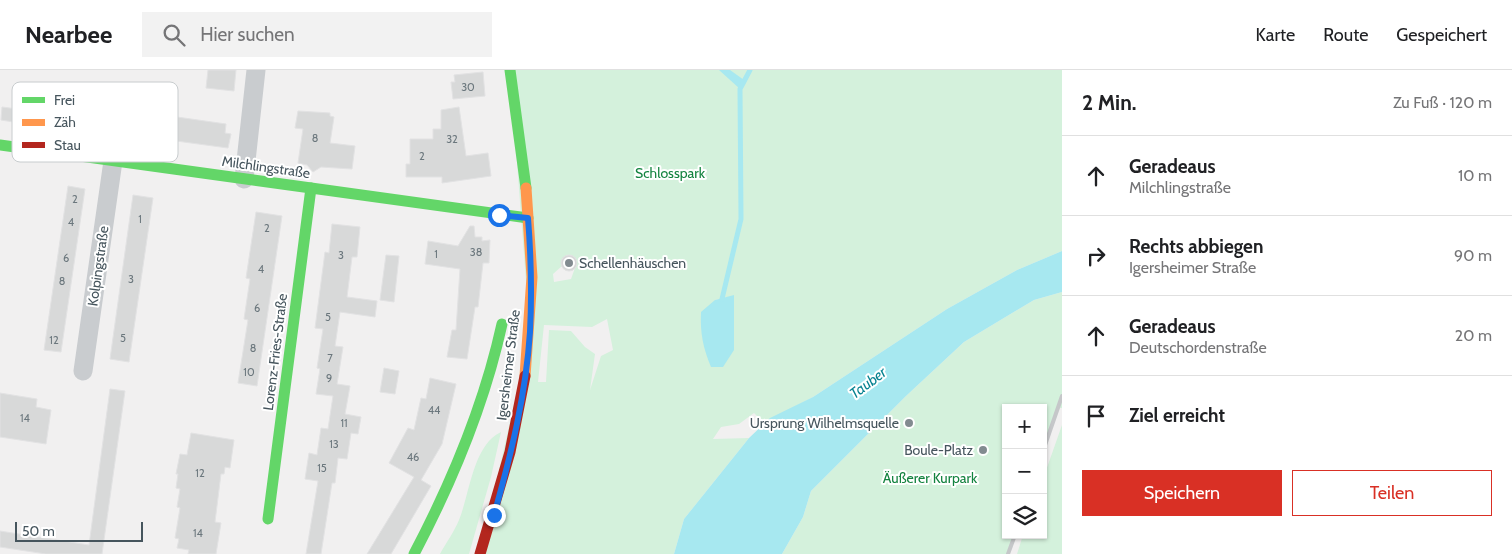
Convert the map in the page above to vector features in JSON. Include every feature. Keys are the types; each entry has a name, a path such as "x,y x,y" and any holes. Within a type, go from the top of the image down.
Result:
{"street":[{"path":"244,179 256,70"},
{"name":"Igersheimer Straße","path":"480,554 511,455 530,334 532,276 528,218 510,70"},
{"name":"Kolpingstraße","path":"84,371 113,162"},
{"name":"Milchlingstraße","path":"127,162 528,218"},
{"name":"Lorenz-Fries-Straße","path":"268,518 311,188"},
{"name":"Igersheimer Straße","path":"414,554 466,447 496,354 502,324"}],"green space":[{"name":"Schlosspark","path":"510,70 1062,70 1062,251 1017,270 947,309 813,397 767,421 762,421 754,413 739,424 721,427 713,439 749,438 684,519 674,554 480,554 530,334","holes":["569,255 575,258 576,265 571,279 554,282 553,274 562,266 562,259","734,296 734,350 715,300","607,319 613,350 601,356 590,390 595,354 585,347 571,331 549,330 546,382 538,382 544,325 592,327"]},
{"name":"Äußerer Kurpark","path":"1062,292 1062,408 1058,408 1047,440 1047,404 1002,404 1002,539 1014,539 1008,554 782,554 803,517 811,491 906,396 964,342 1034,300"},
{"path":"1062,425 1062,554 1017,554 1022,539 1047,539 1047,468"},
{"path":"501,432 491,477 469,554 440,554 459,520 478,458 484,447"}],"water":[{"path":"719,70 730,70 744,80 740,89"},
{"name":"Tauber","path":"1062,251 1062,292 1034,300 964,342 906,396 811,491 803,517 782,554 674,554 684,519 749,438 770,418 813,397 947,309 1017,270"},
{"path":"734,295 734,350 723,367 711,367 703,340 701,312 715,300"}],"building":[{"path":"208,70 236,70 234,91 206,88"},
{"path":"483,72 485,96 453,99 451,82 455,82 454,75"},
{"path":"2,107 12,108 12,122 1,120"},
{"path":"459,107 466,156 488,153 491,176 442,183 442,177 406,177 406,164 410,164 410,139 433,139 433,129 441,129 441,110"},
{"path":"298,111 330,113 330,116 334,117 330,143 355,146 352,169 321,167 313,172 307,165 298,163 303,129 295,128"},
{"path":"178,117 226,124 225,133 231,134 228,148 178,141"},
{"path":"68,186 85,189 61,352 44,350"},
{"path":"133,195 153,198 129,362 110,359"},
{"path":"256,212 282,216 257,386 238,383 248,320 244,319 250,279 246,278"},
{"path":"332,224 360,227 357,257 352,257 347,297 377,301 375,317 340,312 335,346 343,347 337,384 350,386 345,414 361,417 358,434 351,433 347,459 338,458 335,483 332,483 321,554 306,554 318,481 305,479 309,453 317,455 321,428 328,429 333,396 316,394 320,369 317,368 323,329 315,328 325,252 329,253"},
{"path":"470,226 474,226 475,237 482,237 482,241 490,240 489,263 483,263 478,307 475,307 467,359 447,357 452,330 456,330 460,269 425,264 428,241 458,246"},
{"path":"386,255 399,256 394,302 380,300"},
{"name":"Schellenhäuschen","path":"569,255 577,263 569,271 561,263"},
{"path":"384,368 399,371 395,394 380,392"},
{"path":"430,378 456,384 442,444 421,480 431,486 391,554 367,554 414,477 389,463 408,428 414,430 421,398 426,399"},
{"path":"110,389 125,391 102,554 46,554 0,547 0,531 89,545"},
{"path":"0,393 37,399 36,407 51,410 46,444 0,437"},
{"path":"191,433 234,440 230,468 225,467 224,474 221,474 215,522 221,523 216,554 188,554 189,550 177,548 179,539 175,538 180,508 177,507 180,489 176,488 178,474 176,474 180,454 187,455"}],"waterway":[{"path":"722,299 741,219 740,89 750,70"}],"railway":[{"path":"1044,449 1062,396"},
{"path":"1008,554 1014,539"}],"traffic: fast":[{"path":"510,70 526,188"},
{"path":"0,145 12,147"},
{"path":"123,162 528,218"},
{"path":"268,519 311,188"},
{"path":"414,554 442,498 466,442 486,384 502,324"}],"traffic: slow":[{"path":"525,376 532,277 526,188"}],"traffic: jam":[{"path":"480,554 510,452 525,376"}],"place":[{"name":"Schellenhäuschen","path":"569,263"},
{"name":"Ursprung Wilhelmsquelle","path":"909,423"},
{"name":"Boule-Platz","path":"983,450"}],"route":[{"path":"494,515 511,455 523,389 530,334 532,276 528,218 499,215"}]}
